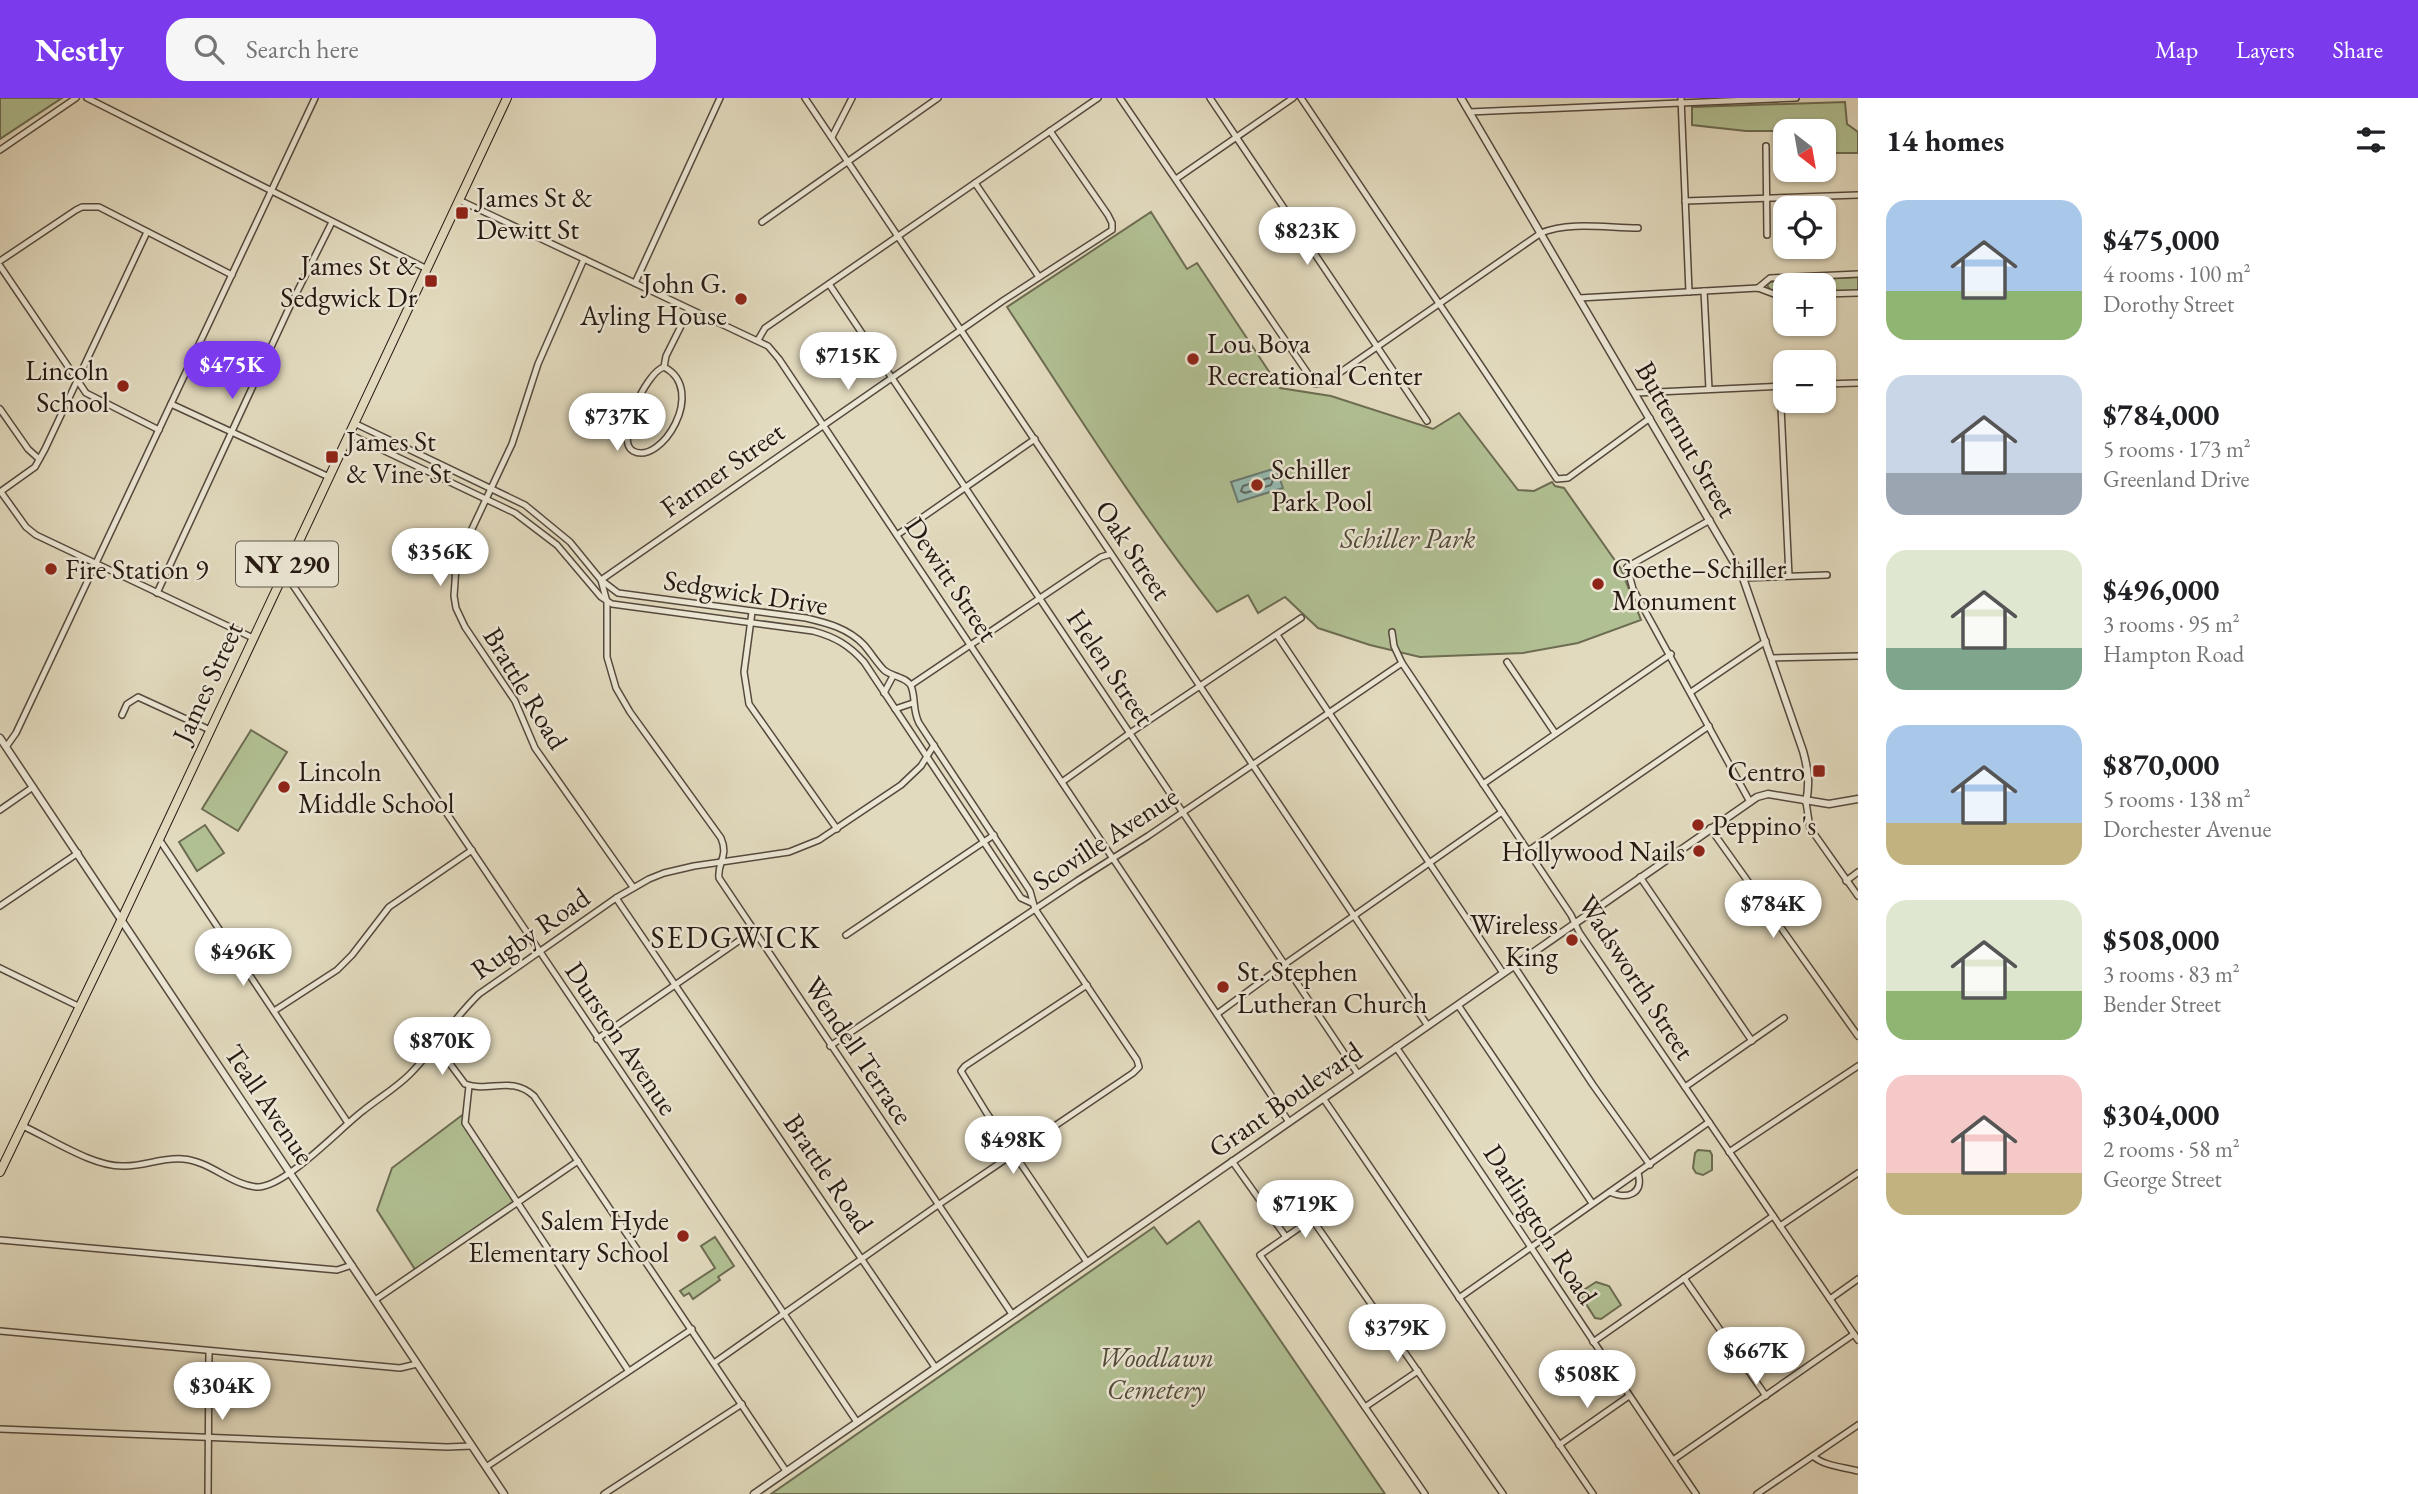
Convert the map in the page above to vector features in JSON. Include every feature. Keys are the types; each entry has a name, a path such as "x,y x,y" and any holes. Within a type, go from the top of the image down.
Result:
{"main road":[{"name":"James Street","path":"0,1172 122,919 507,98"}],"street":[{"path":"0,150 76,98"},
{"path":"87,98 427,269"},
{"path":"6,747 16,733 315,98"},
{"path":"635,283 720,98"},
{"name":"Oak Street","path":"805,98 1428,1026"},
{"path":"832,137 852,98"},
{"path":"762,222 938,98"},
{"path":"758,340 765,328 1098,98"},
{"path":"1120,98 1315,383 1325,383 1541,233 1569,227 1638,228"},
{"path":"1210,98 1427,421"},
{"path":"1176,179 1293,98"},
{"path":"1301,98 1556,479 1564,480 1650,418"},
{"name":"Butternut Street","path":"1461,98 1744,578 1806,762 1809,786 1806,802 1810,828 1858,896"},
{"path":"1469,112 1681,100 1796,98"},
{"path":"1681,100 1689,292"},
{"name":"Farmer Street","path":"601,580 892,377 1112,230 1108,215 1050,131"},
{"path":"1766,146 1767,236"},
{"path":"975,183 1039,277"},
{"path":"1685,201 1858,195"},
{"name":"Dewitt Street","path":"458,200 768,346 1289,1122"},
{"path":"159,429 91,397 78,382 0,263 82,207 99,208 232,275"},
{"path":"157,593 290,306 332,222"},
{"path":"147,232 78,382 35,467 0,492 26,527 36,535 253,638"},
{"name":"Brattle Road","path":"584,259 544,348 512,444 463,548 453,582 456,608 465,627 515,701 535,748 633,887"},
{"path":"1758,288 1770,278 1858,274"},
{"name":"Helen Street","path":"829,284 1358,1074"},
{"path":"1579,298 1758,288 1773,293"},
{"path":"1704,291 1709,389"},
{"path":"1836,294 1858,293"},
{"path":"664,368 666,356 688,310"},
{"path":"664,368 674,376 681,388 683,405 669,435 658,446 642,453 634,452 626,442 632,413 653,374 664,368"},
{"path":"1836,384 1858,383"},
{"path":"1636,393 1773,386"},
{"path":"171,404 329,477"},
{"path":"0,409 28,449 39,459"},
{"path":"1783,413 1789,576"},
{"name":"Sedgwick Drive","path":"354,423 525,505 550,523 570,542 601,580 618,593 806,618 831,624 861,642 885,671 911,685 919,723 1030,891 1034,906 1137,1060 1139,1067 1013,1153"},
{"path":"349,434 515,513 557,545 607,602"},
{"path":"897,535 1035,439"},
{"path":"400,459 405,447"},
{"path":"443,478 449,467"},
{"path":"1710,520 1627,567 1633,589 1750,802"},
{"path":"544,534 550,523"},
{"path":"911,685 1101,557 1111,554"},
{"name":"Durston Avenue","path":"284,572 857,1422"},
{"path":"1744,578 1827,575"},
{"name":"Wendell Terrace","path":"601,580 607,602 607,657 616,688 630,712 721,838 725,848 718,871 719,878 1012,1314"},
{"name":"Sedgwick Drive","path":"607,602 813,631 839,640 864,662 1021,898 1034,906"},
{"path":"752,612 744,672 749,704 836,828"},
{"path":"1062,782 1301,618"},
{"name":"Wadsworth Street","path":"1392,632 1394,646 1402,663 1574,923 1856,1337"},
{"path":"1276,635 1503,973"},
{"path":"1691,692 1766,641"},
{"path":"1483,784 1671,654"},
{"path":"1772,658 1858,656"},
{"path":"1507,662 1555,733"},
{"name":"Scoville Avenue","path":"830,1046 1034,906 1183,812 1402,663"},
{"path":"884,693 893,676"},
{"path":"122,715 127,704 138,696 210,730"},
{"path":"895,709 913,704"},
{"path":"1528,851 1709,726"},
{"name":"Teall Avenue","path":"0,738 504,1494"},
{"name":"Rugby Road","path":"23,1126 112,1166 130,1166 168,1158 186,1159 256,1187 277,1180 326,1145 348,1124 408,1077 479,994 633,887 664,873 789,852 820,840 901,785 921,766 934,745"},
{"path":"0,810 33,787"},
{"name":"Grant Boulevard","path":"754,1494 1750,802 1768,794 1829,804 1858,799"},
{"path":"1217,1014 1502,812"},
{"path":"1710,828 1858,1036"},
{"path":"846,935 994,835"},
{"path":"159,839 348,1124"},
{"path":"274,1012 337,970 352,956 389,907 472,850"},
{"path":"0,906 78,853"},
{"path":"1846,881 1858,872"},
{"path":"1640,877 1752,1041"},
{"name":"Brattle Road","path":"617,898 935,1367"},
{"path":"597,1039 753,931"},
{"path":"1514,966 1650,1165"},
{"path":"0,968 80,1007"},
{"path":"1087,985 961,1071 1087,1262"},
{"path":"1458,1005 1592,1203"},
{"path":"1685,1087 1784,1018"},
{"path":"436,1045 461,1082 469,1086 517,1086 530,1092 541,1104 786,1471"},
{"name":"Darlington Road","path":"1396,1047 1696,1494"},
{"path":"1729,1152 1858,1066"},
{"path":"469,1086 465,1124 628,1370"},
{"path":"1323,1098 1593,1494"},
{"path":"1459,1298 1709,1122"},
{"path":"714,1363 1013,1153"},
{"path":"375,1300 578,1161"},
{"path":"1232,1161 1286,1237"},
{"path":"1610,1192 1620,1197 1626,1196 1638,1188 1641,1182 1639,1173"},
{"path":"1780,1226 1858,1173"},
{"path":"1335,1203 1260,1255 1425,1494"},
{"path":"1593,1342 1773,1216"},
{"path":"1312,1219 1503,1494"},
{"path":"0,1240 337,1270 352,1265"},
{"path":"1684,1278 1766,1395"},
{"path":"1830,1299 1858,1279"},
{"path":"486,1467 692,1329"},
{"path":"0,1331 400,1368 417,1364"},
{"path":"1673,1460 1856,1337"},
{"path":"208,1494 209,1351"},
{"path":"1365,1407 1418,1371"},
{"path":"1559,1445 1629,1396"},
{"path":"604,1494 742,1404"},
{"path":"1757,1494 1858,1425"},
{"path":"0,1429 472,1446"},
{"path":"1813,1456 1827,1464 1858,1471"}],"green space":[{"path":"0,98 62,98 0,139"},
{"path":"1845,102 1847,124 1858,132 1858,153 1836,153 1836,119 1773,119 1773,131 1746,131 1692,125 1692,107"},
{"name":"Schiller Park","path":"1151,212 1187,269 1197,263 1280,388 1331,396 1433,429 1459,413 1518,490 1534,491 1552,482 1555,486 1564,488 1621,569 1641,620 1578,643 1523,653 1420,657 1370,645 1318,628 1285,597 1258,613 1248,595 1217,612 1135,500 1007,307"},
{"path":"1858,277 1858,291 1836,292 1836,278"},
{"path":"1773,282 1773,290 1767,285"},
{"path":"251,730 287,752 238,831 202,809"},
{"path":"205,825 224,853 197,871 179,842"},
{"path":"465,1113 464,1120 516,1203 416,1271 377,1210 392,1168"},
{"path":"1698,1150 1710,1151 1712,1155 1712,1170 1703,1175 1696,1173 1693,1168"},
{"name":"Woodlawn Cemetery","path":"1199,1221 1385,1494 771,1494 1154,1227 1167,1244"},
{"path":"715,1237 734,1266 718,1277 720,1280 693,1299 689,1293 684,1296 680,1291 715,1268 701,1246"},
{"path":"1596,1282 1609,1286 1621,1305 1601,1319 1595,1318 1579,1293"}],"water":[{"name":"Schiller Park Pool","path":"1276,468 1283,488 1238,502 1231,482"}],"place":[{"name":"James St & Dewitt St","path":"462,213"},
{"name":"James St & Sedgwick Dr","path":"431,281"},
{"name":"John G. Ayling House","path":"741,299"},
{"name":"Lou Bova Recreational Center","path":"1193,359"},
{"name":"Lincoln School","path":"123,386"},
{"name":"James St & Vine St","path":"332,457"},
{"name":"Schiller Park Pool","path":"1257,485"},
{"name":"Fire Station 9","path":"51,569"},
{"name":"Goethe–Schiller Monument","path":"1598,584"},
{"name":"Centro","path":"1819,771"},
{"name":"Lincoln Middle School","path":"284,787"},
{"name":"Peppino's","path":"1698,825"},
{"name":"Hollywood Nails","path":"1699,851"},
{"name":"Wireless King","path":"1572,940"},
{"name":"St. Stephen Lutheran Church","path":"1223,987"},
{"name":"Salem Hyde Elementary School","path":"683,1236"}],"district":[{"name":"SEDGWICK","path":"736,938"}]}
